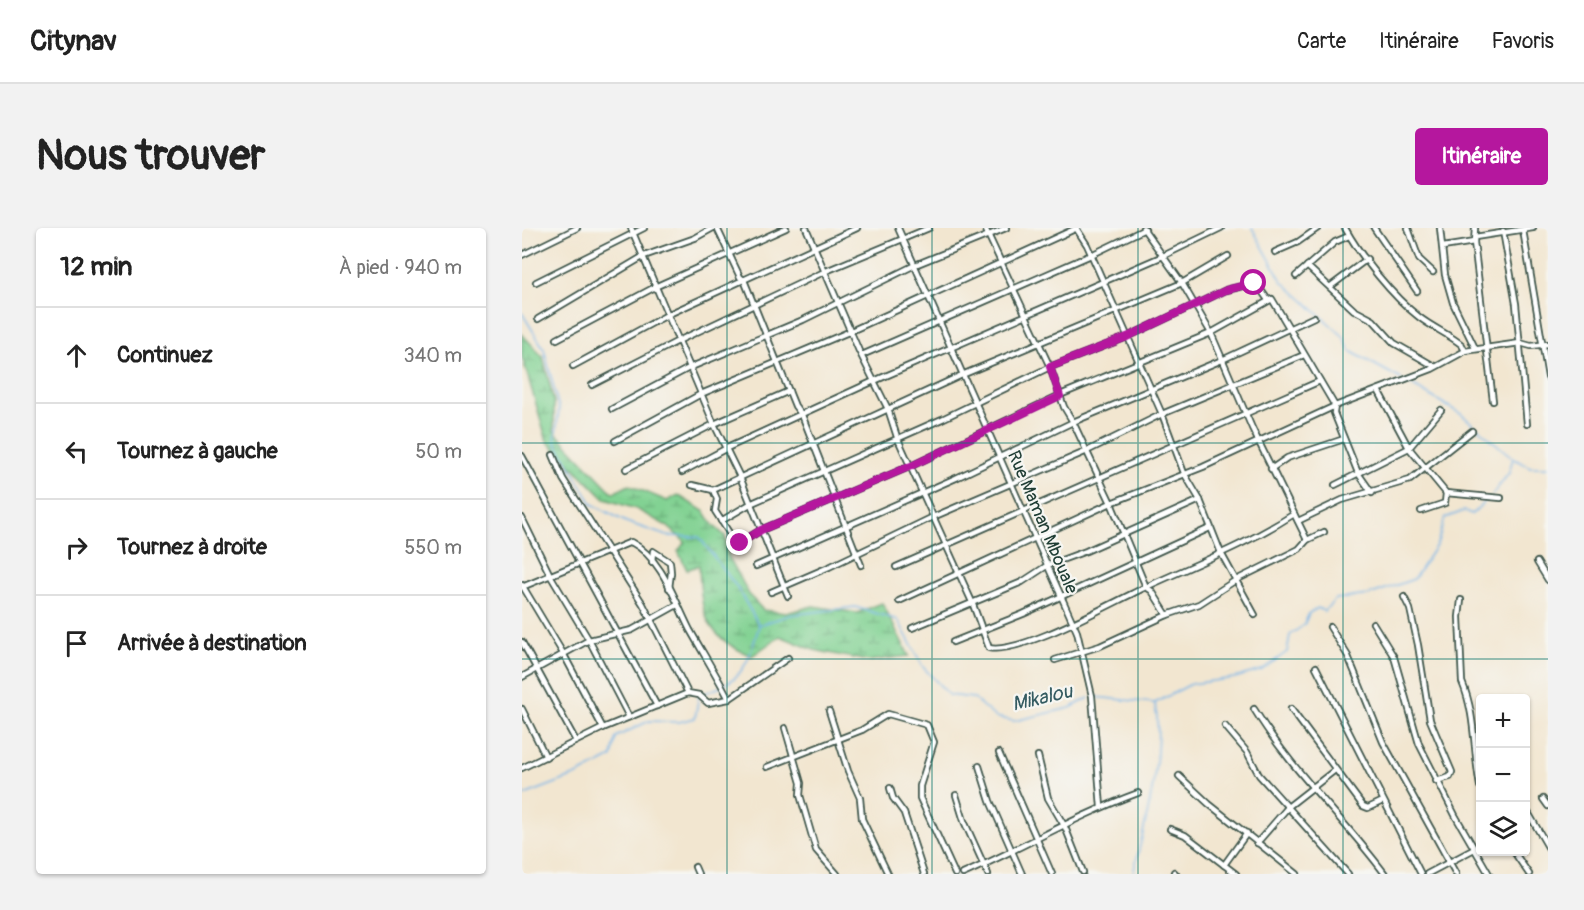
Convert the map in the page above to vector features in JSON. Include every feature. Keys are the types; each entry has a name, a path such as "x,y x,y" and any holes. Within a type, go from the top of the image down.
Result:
{"street":[{"path":"522,255 577,228"},
{"path":"536,282 632,230 644,228"},
{"path":"538,319 644,256 695,238 715,228 744,280 779,361 789,391 802,415 848,526 861,566"},
{"path":"557,339 657,286 728,252 786,228"},
{"path":"806,228 888,409 897,437 972,603 987,646 992,649 1044,635 1146,587 1186,572 1270,529 1294,514"},
{"path":"573,366 669,314 857,228"},
{"name":"Rue Maman Mbouale","path":"898,228 1000,456 1034,538 1048,565 1083,651 1092,696 1101,807"},
{"path":"592,385 680,339 826,271 930,228"},
{"path":"985,228 1050,367 1060,396 1096,477 1111,503 1146,587 1152,591 1167,615"},
{"path":"612,409 689,368 803,320 838,300 915,265 1006,228"},
{"path":"615,441 701,394 851,331 927,294 1076,228 1091,255 1162,414 1184,473 1200,500 1221,553 1255,615"},
{"path":"862,355 1091,255 1144,228 1197,306 1258,442 1307,540"},
{"path":"1204,228 1209,233"},
{"path":"682,472 727,448 874,381 1163,256 1221,228"},
{"path":"1275,252 1298,242 1318,228"},
{"path":"1345,228 1367,259 1419,317 1459,342 1465,351"},
{"path":"1374,228 1417,291"},
{"path":"1408,228 1419,259 1433,272"},
{"path":"1440,228 1445,275 1453,303 1475,348"},
{"path":"1475,228 1474,239 1493,402"},
{"path":"1443,247 1503,231 1533,228"},
{"path":"632,230 680,339 689,368 740,477 788,596"},
{"path":"1523,230 1545,344 1548,377"},
{"path":"1503,231 1520,343 1527,424"},
{"path":"1296,276 1335,242 1349,236"},
{"path":"692,485 713,490 962,375 1182,283 1228,256"},
{"path":"1332,286 1367,259"},
{"path":"1307,266 1332,286 1354,310 1373,320 1395,343 1434,366"},
{"path":"721,521 750,504 942,419 1050,367 1127,337 1197,306 1226,290 1254,283 1268,300 1274,302 1335,406 1334,413 1358,473 1372,493"},
{"path":"713,490 717,499 715,511 736,543 836,497 911,466 1060,396 1211,333 1268,300"},
{"path":"756,566 922,493 1073,422 1222,360 1288,327 1314,317"},
{"path":"899,601 1111,503 1258,442 1335,406 1378,390 1465,351 1486,346 1520,343 1531,346 1545,344"},
{"path":"771,592 933,516 1085,452 1162,414 1304,355"},
{"path":"896,567 1096,477 1320,381"},
{"path":"1378,390 1409,448 1446,493 1445,503 1421,511"},
{"path":"626,469 714,424 789,391"},
{"path":"1335,485 1409,448 1441,410"},
{"path":"1299,521 1342,500 1410,480 1472,431"},
{"path":"1272,469 1287,458 1344,439"},
{"path":"522,456 657,706"},
{"path":"553,456 563,479 651,619 688,693"},
{"path":"1446,493 1501,498"},
{"path":"912,628 1022,582 1048,565 1086,551 1123,532 1200,500"},
{"path":"522,518 550,575 589,640 629,717"},
{"path":"953,642 1023,614 1060,595 1210,528"},
{"path":"1055,660 1100,646 1167,615 1199,604 1236,580 1299,549 1307,540 1324,532"},
{"path":"603,728 564,654 522,586 631,542 663,574 677,605 729,699"},
{"path":"651,561 653,551 669,562 671,573 669,588"},
{"path":"1537,562 1548,580"},
{"path":"1404,597 1418,645 1430,720 1452,772 1450,777 1436,781"},
{"path":"1461,600 1459,617 1461,672 1475,728 1476,763"},
{"path":"522,677 589,640 619,634 677,605"},
{"path":"1373,624 1394,657 1419,744 1436,781 1489,874"},
{"path":"1330,627 1348,656 1383,742 1456,874"},
{"path":"522,642 576,741"},
{"path":"522,768 603,728 688,693 699,695 708,703 729,699 788,658"},
{"path":"1316,667 1420,874"},
{"path":"522,709 546,757"},
{"path":"1254,709 1275,742 1311,789 1362,844 1385,874"},
{"path":"1291,709 1365,808 1383,801"},
{"path":"829,711 848,771 860,798 862,819 888,874"},
{"path":"767,767 862,730 888,714 927,725 934,742 920,786 920,798 956,874"},
{"path":"1225,726 1247,752 1258,775 1289,806 1348,874"},
{"path":"785,728 801,783 800,795 816,850 837,874"},
{"path":"999,753 1052,874"},
{"path":"1038,756 1044,787 1065,827 1083,872"},
{"path":"979,766 990,801 1022,874"},
{"path":"1257,843 1289,806 1335,770"},
{"path":"1179,776 1209,804 1297,874"},
{"path":"890,788 893,798 904,813 924,874"},
{"path":"963,874 1065,827 1101,807 1138,793"},
{"path":"956,795 964,821 988,874"},
{"path":"1543,799 1548,806"},
{"path":"1530,815 1548,847"},
{"path":"1170,829 1185,835 1236,874"},
{"path":"1224,865 1246,833"},
{"path":"1427,874 1474,849"},
{"path":"1517,856 1529,874"},
{"path":"695,867 698,874"}],"green space":[{"path":"522,334 543,357 554,402 554,431 613,493 629,485 667,501 678,495 705,512 713,525 725,536 729,557 750,596 763,610 786,613 813,606 857,613 882,603 909,656 868,661 814,650 780,636 752,656 724,641 715,632 704,610 699,565 687,570 678,551 685,542 667,526 636,509 605,499 547,441 522,357"}],"waterway":[{"path":"1252,228 1282,281 1343,336 1350,351 1401,379"},
{"path":"522,313 544,349 559,409 555,441 592,504 626,522 667,536 699,537 736,586 759,625"},
{"path":"1405,381 1461,414 1513,458"},
{"name":"Mikalou","path":"1492,495 1509,473 1513,458 1530,467 1548,467"},
{"name":"Mikalou","path":"1094,697 1155,703 1191,684 1234,678 1262,670 1287,652 1290,635 1304,625 1309,613 1318,608 1324,611 1336,599 1369,595 1414,579 1437,544 1445,518 1464,511 1472,514 1488,498"},
{"name":"Mikalou","path":"759,625 790,615 855,607 898,620 923,667 949,695 973,698 995,717 1014,721 1070,708 1089,698"},
{"name":"Mikalou","path":"522,796 577,775 612,757 616,737 649,721 679,722 695,718 699,695 726,684 741,671 759,626"},
{"path":"1133,874 1156,767 1155,704"}],"route":[{"path":"740,543 761,530 806,513 836,497 911,466 1060,396 1050,367 1127,337 1197,306 1226,290 1254,283"}]}
